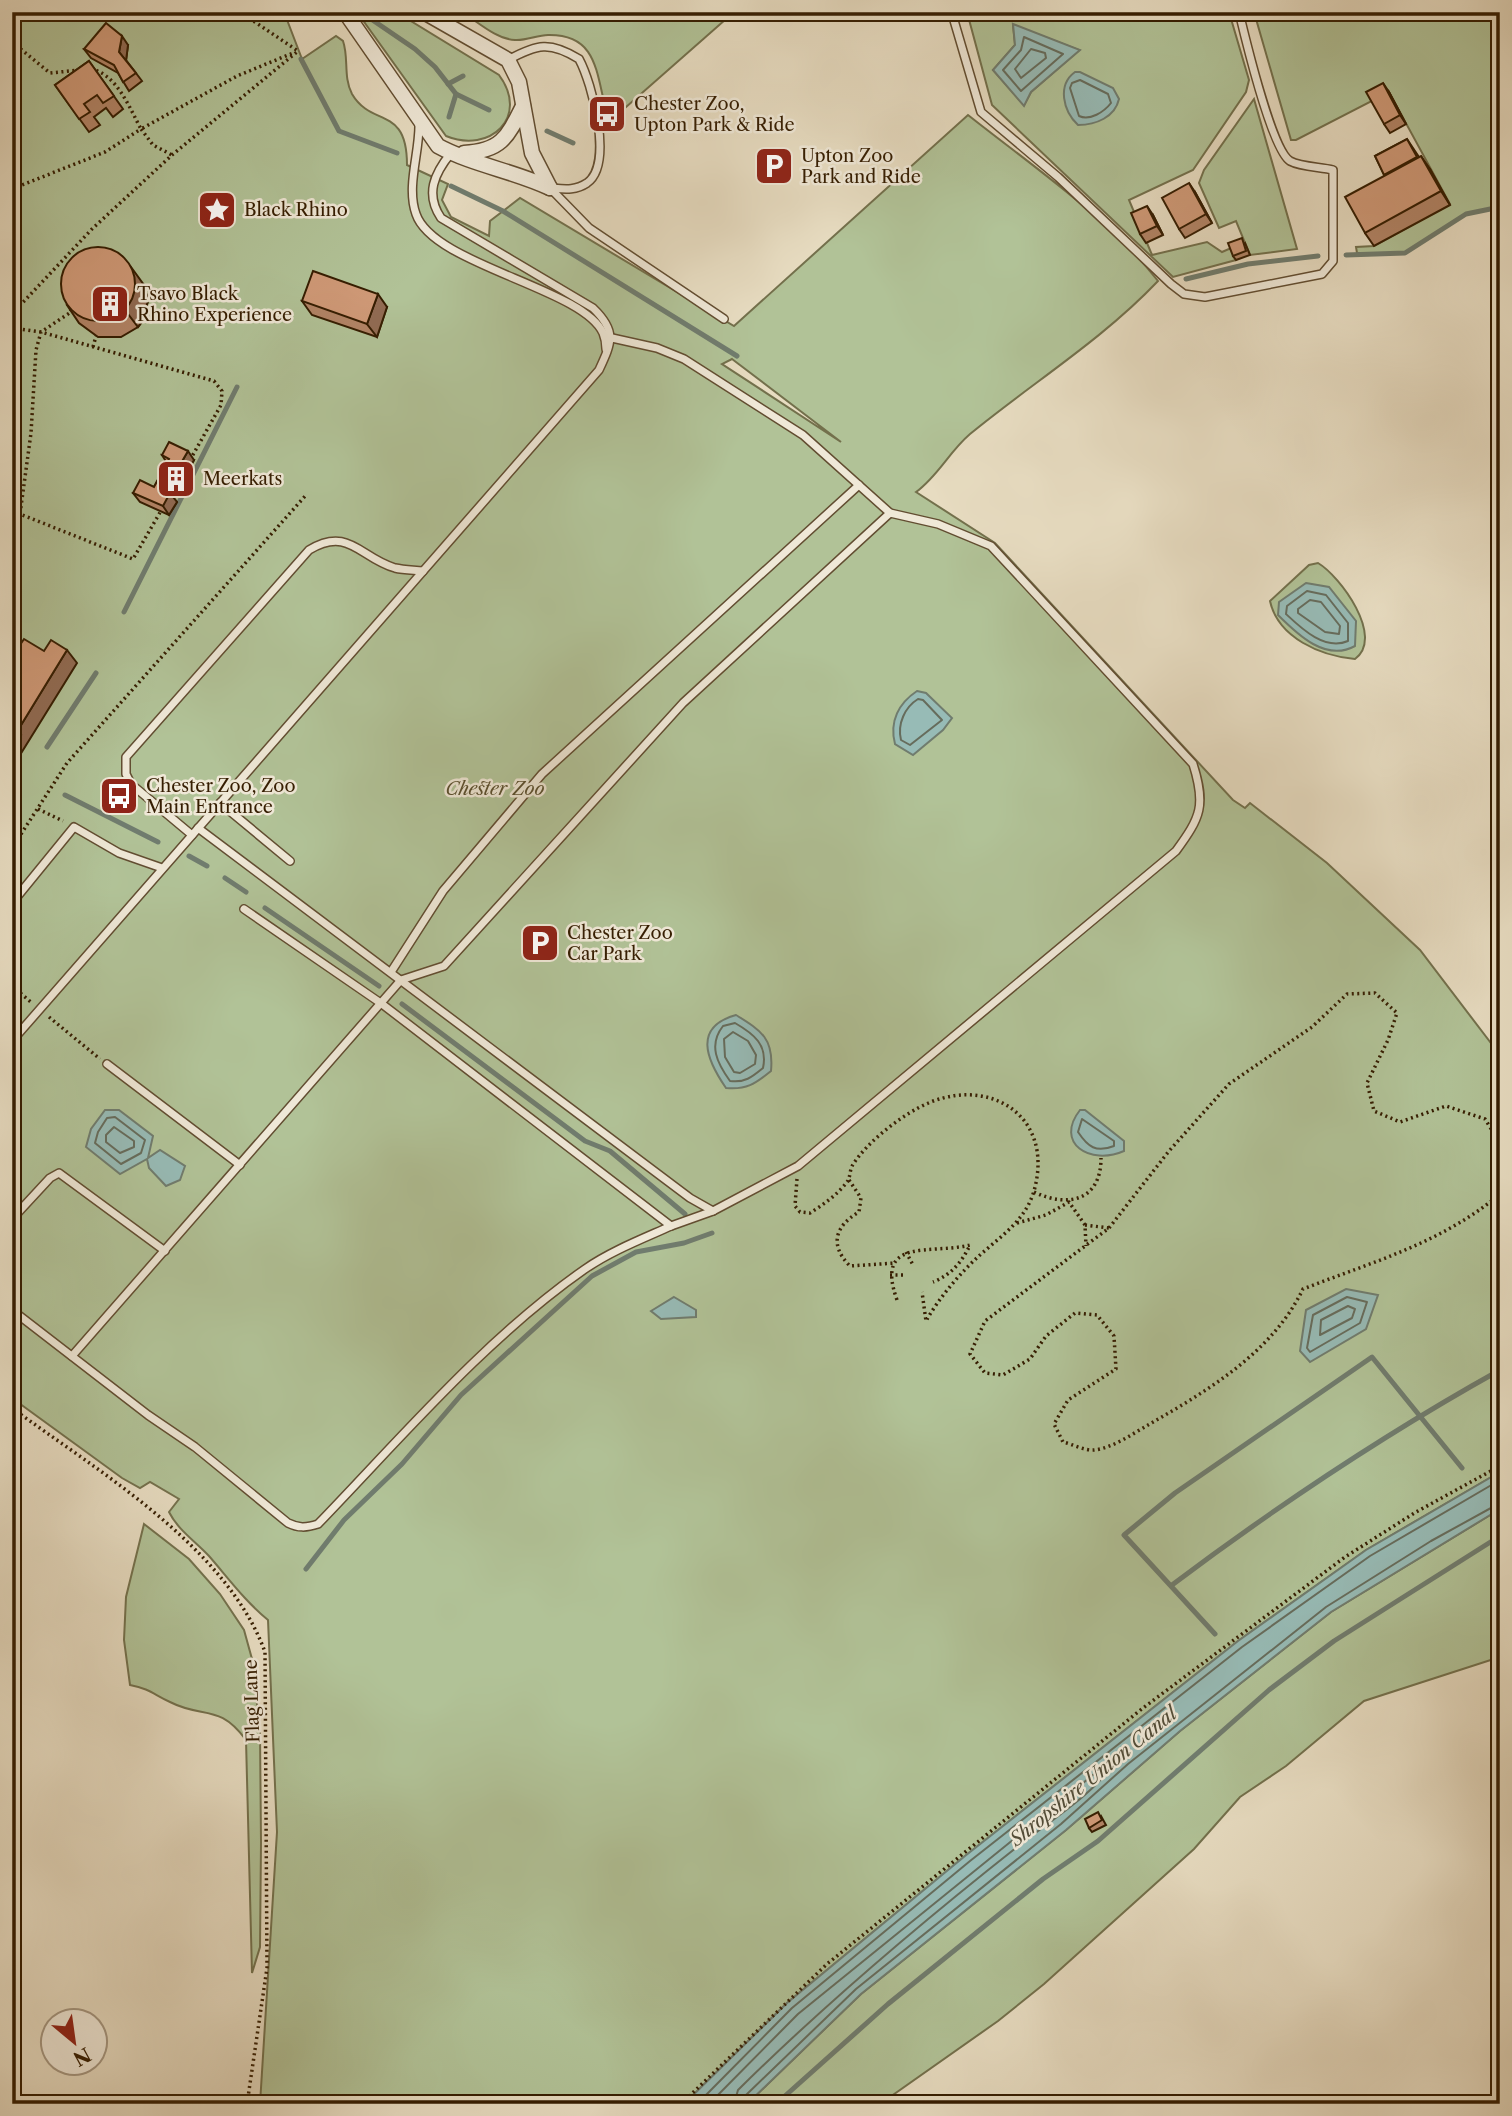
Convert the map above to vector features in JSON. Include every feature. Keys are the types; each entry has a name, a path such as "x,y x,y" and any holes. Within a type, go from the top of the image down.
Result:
{"street":[{"path":"345,12 438,146 451,153 520,174 550,188"},
{"path":"424,12 508,60 519,82 532,153 550,188"},
{"path":"451,153 481,152 495,148 505,139 523,106"}],"lane":[{"path":"948,12 953,17 981,112 1058,177 1171,284 1184,294 1205,297 1322,274 1334,261 1333,170 1290,161 1282,151 1257,81 1239,12"},
{"path":"508,60 532,47 549,47 579,59 586,72 598,132 597,170 589,183 573,190 550,188"},
{"path":"419,121 420,147 413,196 415,214 422,226 443,244 576,309 604,334 607,354"},
{"path":"12,1041 599,370 607,354 612,338 607,321 593,308 441,219 433,206 432,193 436,172 451,153"},
{"path":"550,188 589,228 724,319"},
{"path":"12,1310 148,1416 195,1447 288,1523 297,1528 318,1524 458,1381 542,1301 587,1268 671,1226 713,1211 798,1166 1176,851 1197,823 1203,794 1193,764 991,546 938,524 890,513 803,435 684,359 657,348 612,338"},
{"path":"391,972 443,891 542,774 859,485"},
{"path":"72,1356 401,980 444,966 683,703 890,513"},
{"path":"424,571 395,568 354,544 338,540 323,541 309,550 126,757 126,774 131,784 391,972 690,1198 713,1211"},
{"path":"220,803 290,861"},
{"path":"12,903 74,827 119,853 162,868"},
{"path":"244,909 382,1004 671,1226"},
{"path":"107,1064 240,1165"},
{"path":"12,1219 50,1178 60,1173 165,1251"}],"path":[{"path":"240,12 298,51"},
{"path":"12,42 50,73 95,69 121,92 153,145 172,155"},
{"path":"12,190 104,152 237,76 298,51"},
{"path":"12,314 92,229 172,155 298,51"},
{"path":"69,300 71,312 41,332 36,350 31,433 20,514 133,559 167,500"},
{"path":"12,328 41,332 214,382 222,391 221,405 187,464"},
{"path":"93,347 96,336"},
{"path":"12,848 67,763 307,494"},
{"path":"37,809 74,827"},
{"path":"12,986 107,1064"},
{"path":"1500,1143 1485,1119 1446,1106 1400,1122 1374,1111 1367,1083 1388,1040 1397,1013 1375,993 1347,995 1312,1027 1229,1084 1169,1151 1109,1228 985,1321 970,1354 985,1373 1003,1375 1030,1359 1046,1336 1075,1313 1097,1315 1114,1336 1116,1369 1068,1400 1054,1424 1063,1441 1093,1450 1120,1441 1205,1393 1255,1352 1292,1311 1303,1289 1425,1244 1472,1217 1500,1194"},
{"path":"798,1166 795,1206 800,1212 810,1213 849,1180 854,1162 905,1117 936,1099 969,1093 994,1097 1009,1105 1036,1142 1038,1160 1034,1192 1017,1223 973,1262 926,1321 922,1292"},
{"path":"1017,1223 1046,1215 1093,1188 1100,1179 1101,1158"},
{"path":"849,1180 861,1198 859,1212 841,1223 837,1231 839,1252 850,1266 895,1263"},
{"path":"1034,1192 1050,1200 1069,1202 1085,1225 1086,1247"},
{"path":"1085,1225 1109,1228"},
{"path":"897,1300 890,1275 895,1263 906,1252 970,1245 963,1260 953,1270 944,1278 933,1282"},
{"path":"906,1252 913,1265"},
{"path":"890,1275 906,1275"},
{"name":"Flag Lane","path":"12,1408 138,1501 201,1556 254,1624 265,1652 267,1968 247,2104"},
{"path":"681,2104 827,1964 1143,1708 1345,1558 1416,1512 1500,1466"}],"green space":[{"name":"Chester Zoo","path":"12,12 284,12 302,59 336,36 343,41 352,94 369,111 395,125 405,146 407,165 448,184 442,200 451,217 489,236 490,221 520,198 734,326 968,115 1093,214 1158,281 1114,323 970,434 931,479 916,492 995,543 1233,800 1245,808 1250,803 1327,863 1420,950 1500,1055 1500,1472 1366,1550 1238,1641 965,1856 787,2003 684,2104 260,2104 277,1832 268,1620 177,1524 169,1512 179,1499 150,1482 140,1488 122,1478 12,1398","holes":["732,359 841,442 722,364"]},
{"path":"357,12 396,12 499,75 507,90 510,105 501,128 490,136 477,140 446,136"},
{"path":"462,12 734,12 617,115 605,106 591,56 575,40 548,35 508,39"},
{"path":"967,12 1030,15 1031,12 1229,12 1249,80 1246,92 1193,170 1129,200 1152,255 1207,242 1222,252 1231,248 1236,260 1173,277 992,105","holes":["1013,25 1079,50 1031,92 1024,105 993,70 1015,45"]},
{"path":"1254,12 1500,12 1500,207 1466,214 1405,253 1357,253 1356,247 1374,246 1450,204 1389,92 1296,140 1291,140"},
{"path":"1254,99 1297,249 1250,255 1236,221 1219,228 1199,183 1204,170"},
{"path":"1318,563 1347,593 1362,622 1365,637 1363,649 1355,659 1328,654 1303,643 1291,635 1275,614 1270,601 1309,565"},
{"path":"1500,1509 1500,1657 1364,1701 1286,1766 1240,1797 1194,1849 1044,1984 998,2021 880,2104 747,2104 861,1994 1066,1830 1180,1731 1331,1612"},
{"path":"144,1524 189,1559 220,1594 244,1630 252,1659 260,1731 261,1842 260,1947 252,1973 246,1740 236,1728 219,1716 182,1707 130,1685 124,1640 126,1597"}],"water":[{"path":"1013,24 1080,50 1031,92 1024,106 993,70 1015,45"},
{"path":"1075,72 1113,88 1119,99 1113,111 1104,119 1078,125 1069,113 1064,91 1069,77"},
{"path":"1306,583 1329,587 1356,621 1355,646 1334,651 1313,644 1294,631 1278,615 1279,602"},
{"path":"917,691 926,693 952,718 943,730 913,755 895,744 893,728 897,713 905,701"},
{"path":"736,1015 759,1031 768,1043 771,1071 750,1085 726,1088 713,1066 707,1045 713,1027"},
{"path":"105,1110 119,1110 153,1136 148,1158 160,1150 185,1166 180,1180 166,1186 149,1168 147,1159 120,1174 86,1147 91,1129"},
{"path":"1080,1110 1085,1110 1124,1141 1124,1151 1099,1156 1080,1148 1071,1132"},
{"path":"1346,1289 1378,1295 1366,1329 1310,1362 1300,1351 1306,1310"},
{"path":"674,1297 696,1310 696,1317 661,1319 651,1311"},
{"name":"Shropshire Union Canal","path":"1500,1472 1500,1509 1331,1612 1180,1731 1066,1830 861,1994 747,2104 684,2104 787,2003 965,1856 1238,1641 1366,1550"}],"building":[{"path":"106,23 122,36 119,52 136,73 123,82 114,65 84,49"},
{"path":"89,61 114,96 103,103 97,95 84,104 90,112 79,119 55,85"},
{"path":"1383,83 1400,115 1384,124 1366,92"},
{"path":"1407,139 1417,157 1384,175 1375,156"},
{"path":"1421,156 1441,191 1365,233 1345,197"},
{"path":"1189,183 1206,214 1179,229 1162,198"},
{"path":"1147,206 1157,226 1140,234 1131,213"},
{"path":"1242,238 1246,251 1233,256 1228,243"},
{"name":"Tsavo Black Rhino Experience","path":"98,247 112,250 124,258 132,270 135,284 132,298 124,310 112,318 98,321 84,318 72,310 64,298 61,284 64,270 72,258 84,250"},
{"path":"313,271 378,294 367,324 302,301"},
{"path":"169,442 188,451 165,491 170,493 163,506 133,493 140,480 154,487 169,459 162,455"},
{"path":"24,639 44,651 51,640 67,650 18,730 12,727 12,657"},
{"path":"12,729 21,735 12,749"},
{"path":"1098,1812 1102,1820 1089,1828 1085,1819"}],"waterway":[{"path":"371,19 415,49 435,67 456,94 489,110"},
{"path":"301,59 339,131 397,153"},
{"path":"448,84 463,76"},
{"path":"449,117 456,94"},
{"path":"547,131 573,143"},
{"path":"451,186 503,211 737,356"},
{"path":"1346,255 1405,253 1466,214 1500,207"},
{"path":"1186,279 1248,264 1318,256"},
{"path":"124,612 237,387"},
{"path":"47,747 96,673"},
{"path":"65,795 158,842"},
{"path":"189,856 207,866"},
{"path":"225,878 246,892"},
{"path":"265,908 379,986"},
{"path":"402,1004 585,1141 610,1151 685,1214"},
{"path":"306,1569 344,1520 402,1464 461,1395 592,1276 636,1252 684,1243 712,1233"},
{"path":"1215,1634 1124,1535 1175,1493 1372,1357 1462,1468"},
{"path":"1172,1585 1332,1472 1415,1419 1500,1370"},
{"path":"776,2104 888,2004 1043,1879 1098,1841 1269,1690 1334,1641 1500,1536"}],"place":[{"name":"Chester Zoo, Upton Park & Ride","path":"607,114"},
{"name":"Upton Zoo Park and Ride","path":"774,166"},
{"name":"Black Rhino","path":"217,210"},
{"name":"Tsavo Black Rhino Experience","path":"110,304"},
{"name":"Meerkats","path":"176,479"},
{"name":"Chester Zoo, Zoo Main Entrance","path":"119,796"},
{"name":"Chester Zoo Car Park","path":"540,943"}]}
